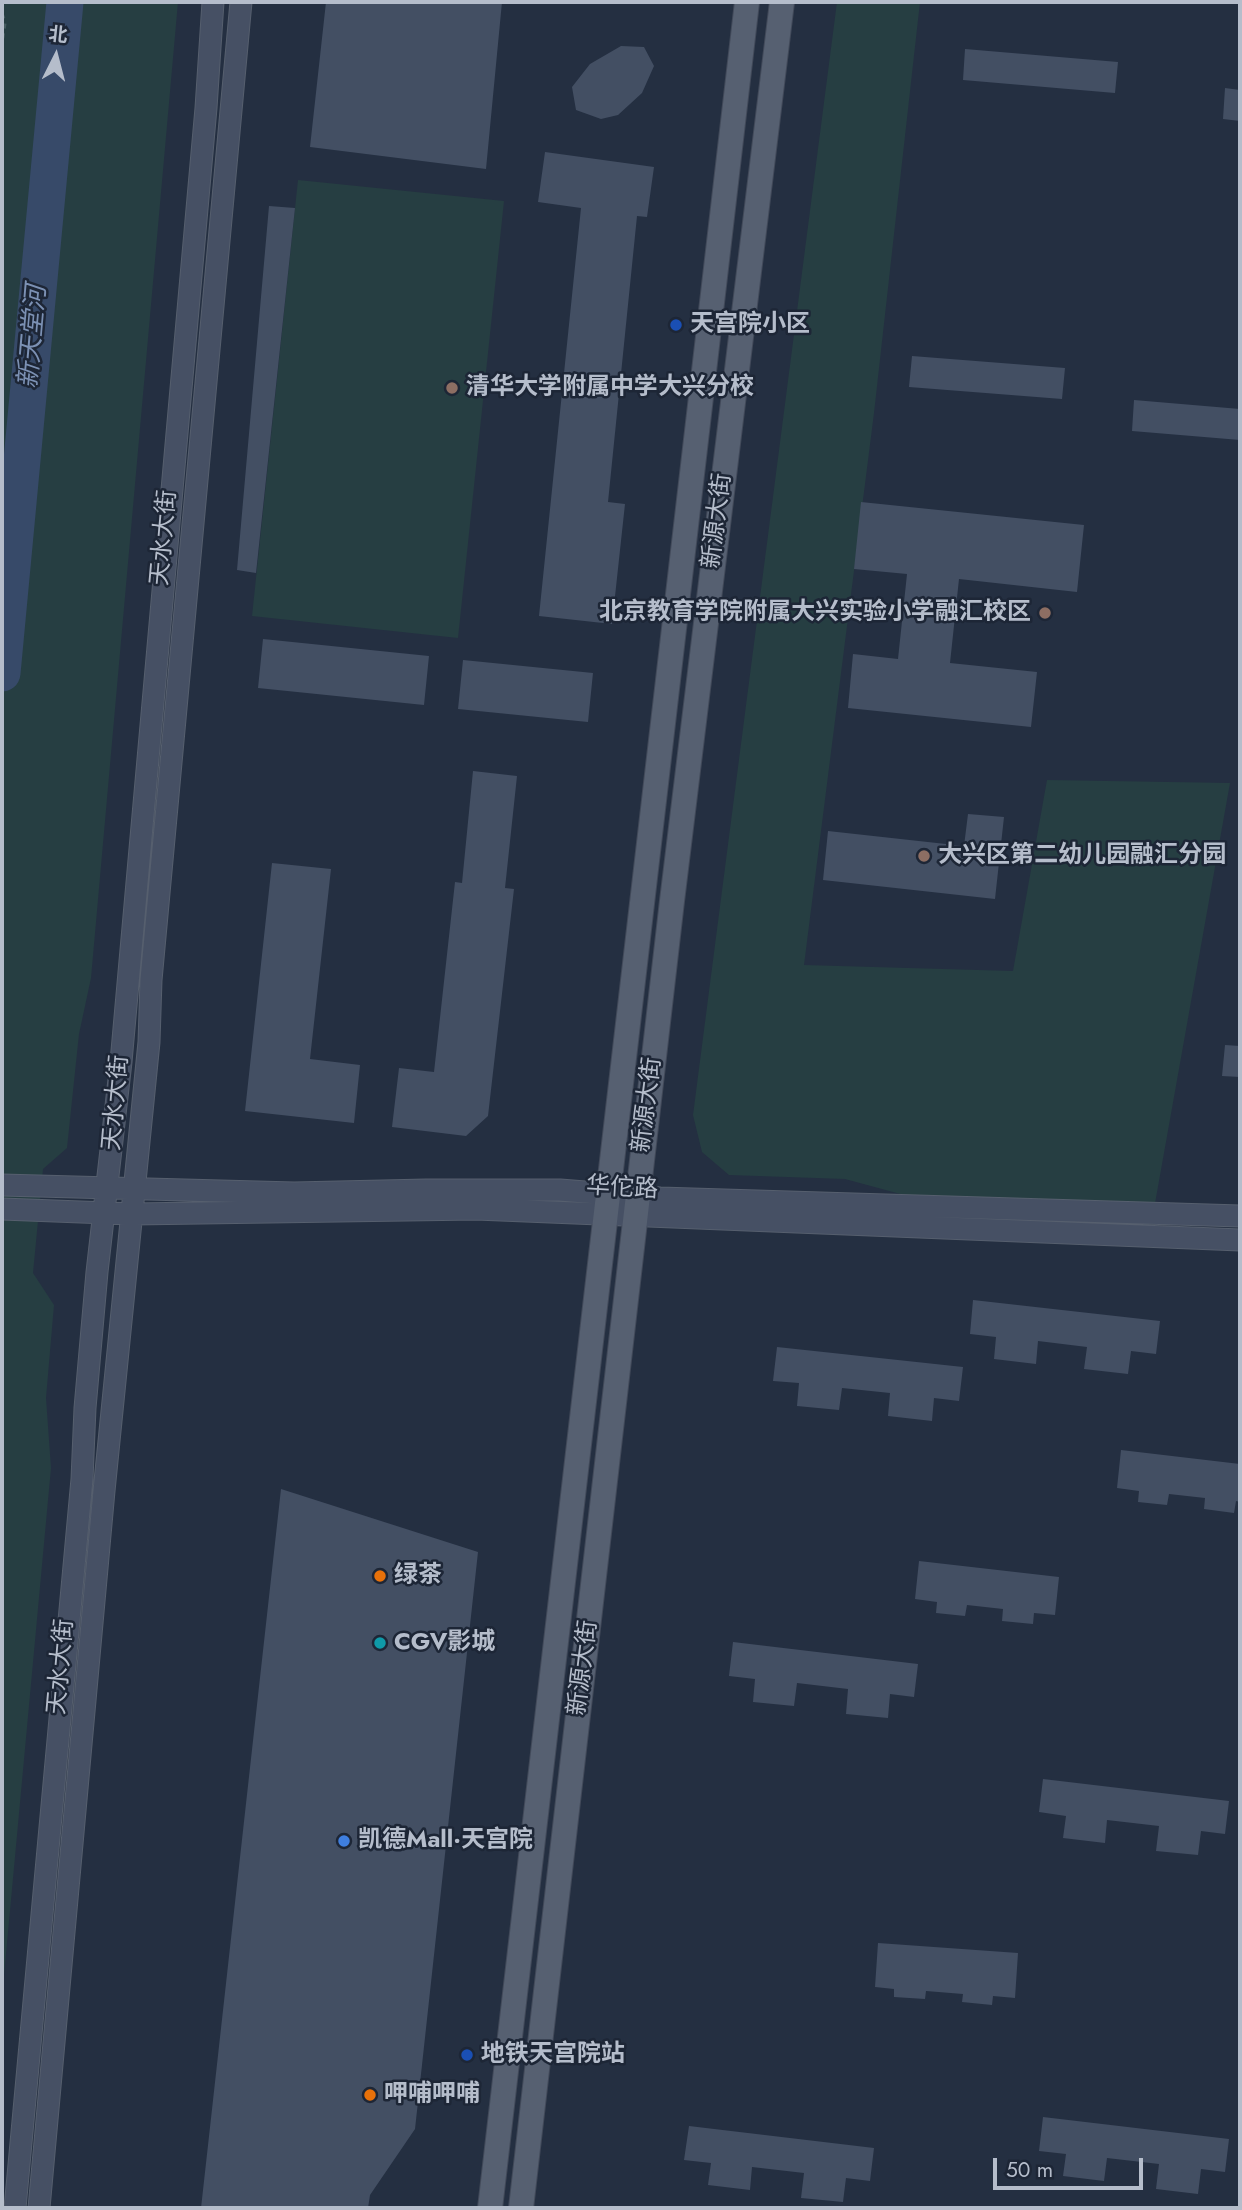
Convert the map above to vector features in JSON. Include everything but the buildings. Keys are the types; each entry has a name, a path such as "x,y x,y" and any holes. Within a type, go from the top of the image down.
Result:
{"main road":[{"name":"天水大街","path":"15,2208 81,1493 85,1408 103,1213 121,1062 206,108 213,2"},
{"name":"天水大街","path":"39,2208 104,1490 149,1042 151,980 241,2"},
{"name":"新源大街","path":"490,2208 747,2"},
{"name":"新源大街","path":"521,2208 636,1206 782,2"},
{"name":"华佗路","path":"2,1185 294,1192 560,1190 608,1204"},
{"name":"华佗路","path":"2,1209 133,1214 476,1209 608,1204 1240,1240"},
{"name":"华佗路","path":"636,1206 1240,1216"}],"path":[{"path":"2,14 5,22 2,42"}],"green space":[{"path":"2,2 178,2 91,978 79,1034 67,1148 43,1169 33,1273 54,1305 46,1398 51,1468 2,1997"},
{"path":"837,2 920,2 874,413 804,965 1013,971 1047,780 1230,783 1154,1209 941,1205 845,1179 729,1175 702,1152 693,1115"},
{"path":"298,180 504,201 458,638 252,616"}],"waterway":[{"name":"新天堂河","path":"2,673 65,2"}],"place":[{"name":"天宫院小区","path":"676,325"},
{"name":"清华大学附属中学大兴分校","path":"452,388"},
{"name":"北京教育学院附属大兴实验小学融汇校区","path":"1045,613"},
{"name":"大兴区第二幼儿园融汇分园","path":"924,856"},
{"name":"绿茶","path":"380,1576"},
{"name":"CGV影城","path":"380,1643"},
{"name":"凯德Mall·天宫院","path":"344,1841"},
{"name":"地铁天宫院站","path":"467,2055"},
{"name":"呷哺呷哺","path":"370,2095"}]}
